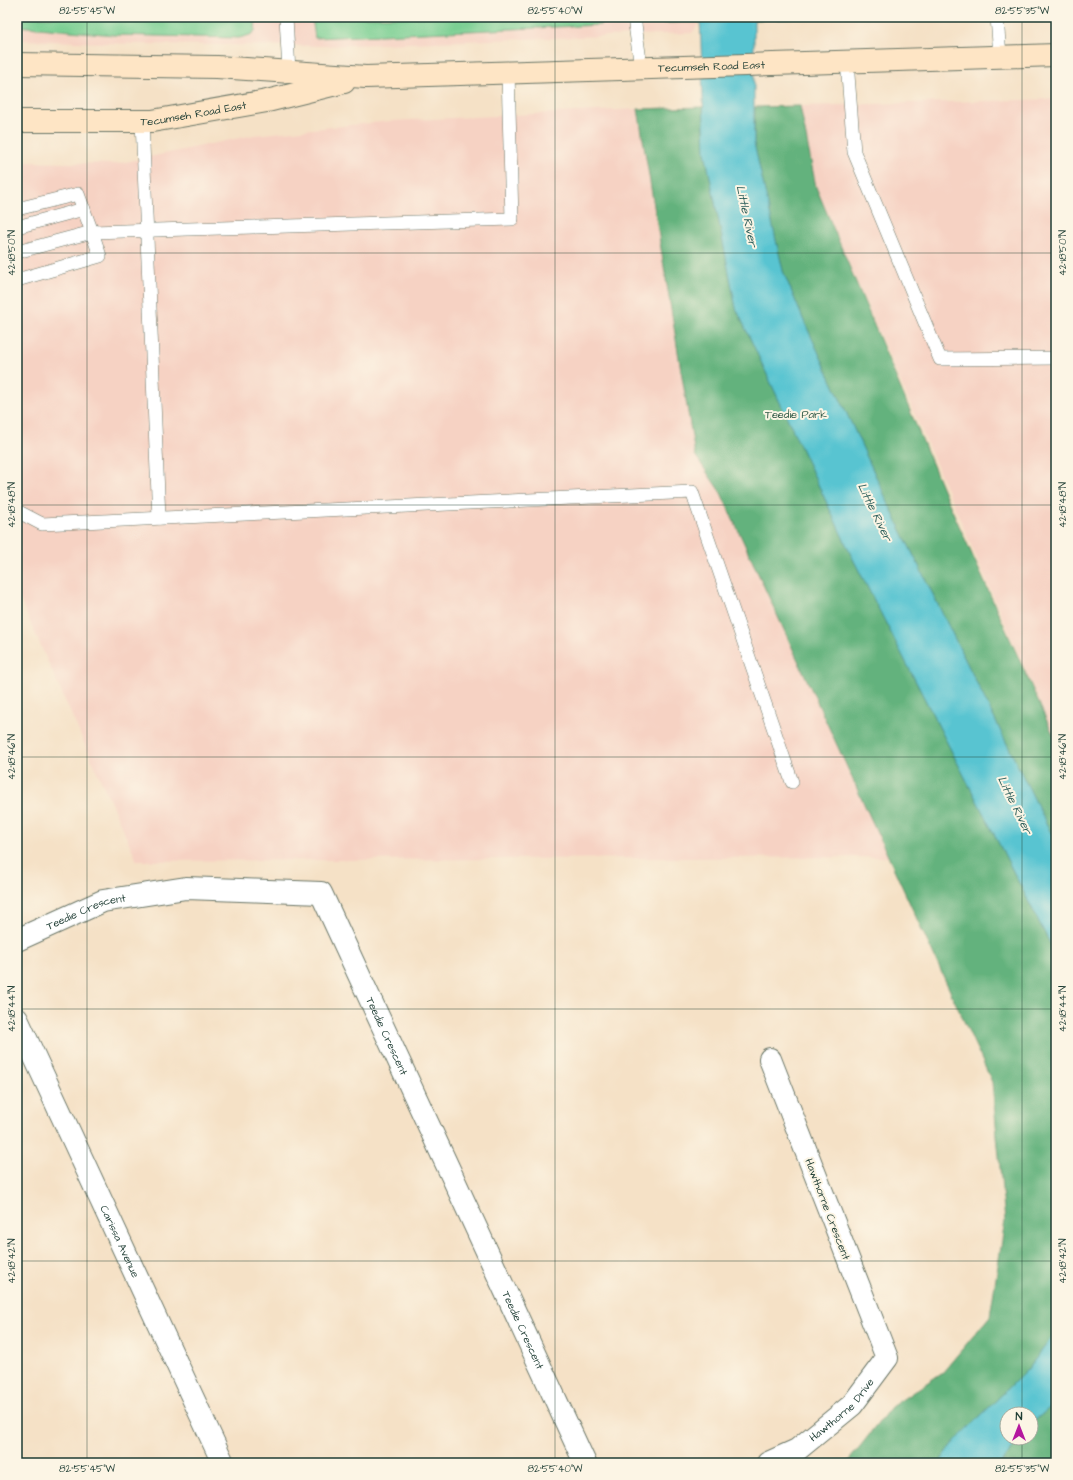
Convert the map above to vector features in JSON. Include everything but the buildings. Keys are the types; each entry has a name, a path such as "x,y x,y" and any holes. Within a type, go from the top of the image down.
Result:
{"main road":[{"name":"Tecumseh Road East","path":"17,64 216,67 366,77 1056,55"},
{"name":"Tecumseh Road East","path":"17,121 152,120 267,101 366,77"}],"street":[{"name":"Teedie Crescent","path":"17,940 103,901 186,888 321,893 585,1463"},
{"name":"Carissa Avenue","path":"17,1019 223,1463"},
{"name":"Hawthorne Crescent","path":"770,1059 887,1358"},
{"name":"Hawthorne Drive","path":"768,1463 797,1450 852,1405 887,1358"}],"lane":[{"path":"286,17 289,72"},
{"path":"634,17 641,68"},
{"path":"997,17 1000,56"},
{"path":"847,62 854,152 940,359 1056,358"},
{"path":"17,252 92,232 147,229 512,219 508,72"},
{"path":"142,120 159,518"},
{"path":"17,209 78,194 100,256 17,280"},
{"path":"17,227 84,208"},
{"path":"17,511 42,524 692,492 792,782"}],"shaded area":[{"path":"17,17 700,17 700,22 692,33 325,46 134,44 17,40"},
{"path":"1056,99 1056,741 816,187 800,106"},
{"path":"638,109 695,455 721,493 890,857 137,861 17,593 17,162 116,164 254,135 391,121"}],"green space":[{"path":"17,17 256,17 255,31 250,35 239,38 114,35 17,26"},
{"path":"312,17 604,17 600,25 315,38"},
{"path":"660,17 700,17 700,22 662,23"},
{"path":"754,17 836,17 754,20"},
{"path":"800,106 816,187 948,501 1056,741 1056,843 897,522 803,319 783,271 754,143 755,107"},
{"path":"703,107 705,152 736,308 851,555 1056,955 1056,1332 1027,1370 955,1441 939,1463 847,1463 891,1407 943,1372 990,1316 1005,1221 992,1082 721,493 695,455 638,109"},
{"path":"1056,1402 1056,1463 1002,1463 1014,1446 1039,1446 1039,1417"}],"water":[{"name":"Little River","path":"700,17 754,17 754,143 783,271 803,319 897,522 1056,843 1056,955 851,555 736,308 705,152"},
{"path":"1056,1332 1056,1402 1039,1417 1039,1406 999,1406 999,1446 1014,1446 1002,1463 939,1463 955,1441 1027,1370"}],"park label":[{"name":"Teedie Park","path":"796,414"}]}
